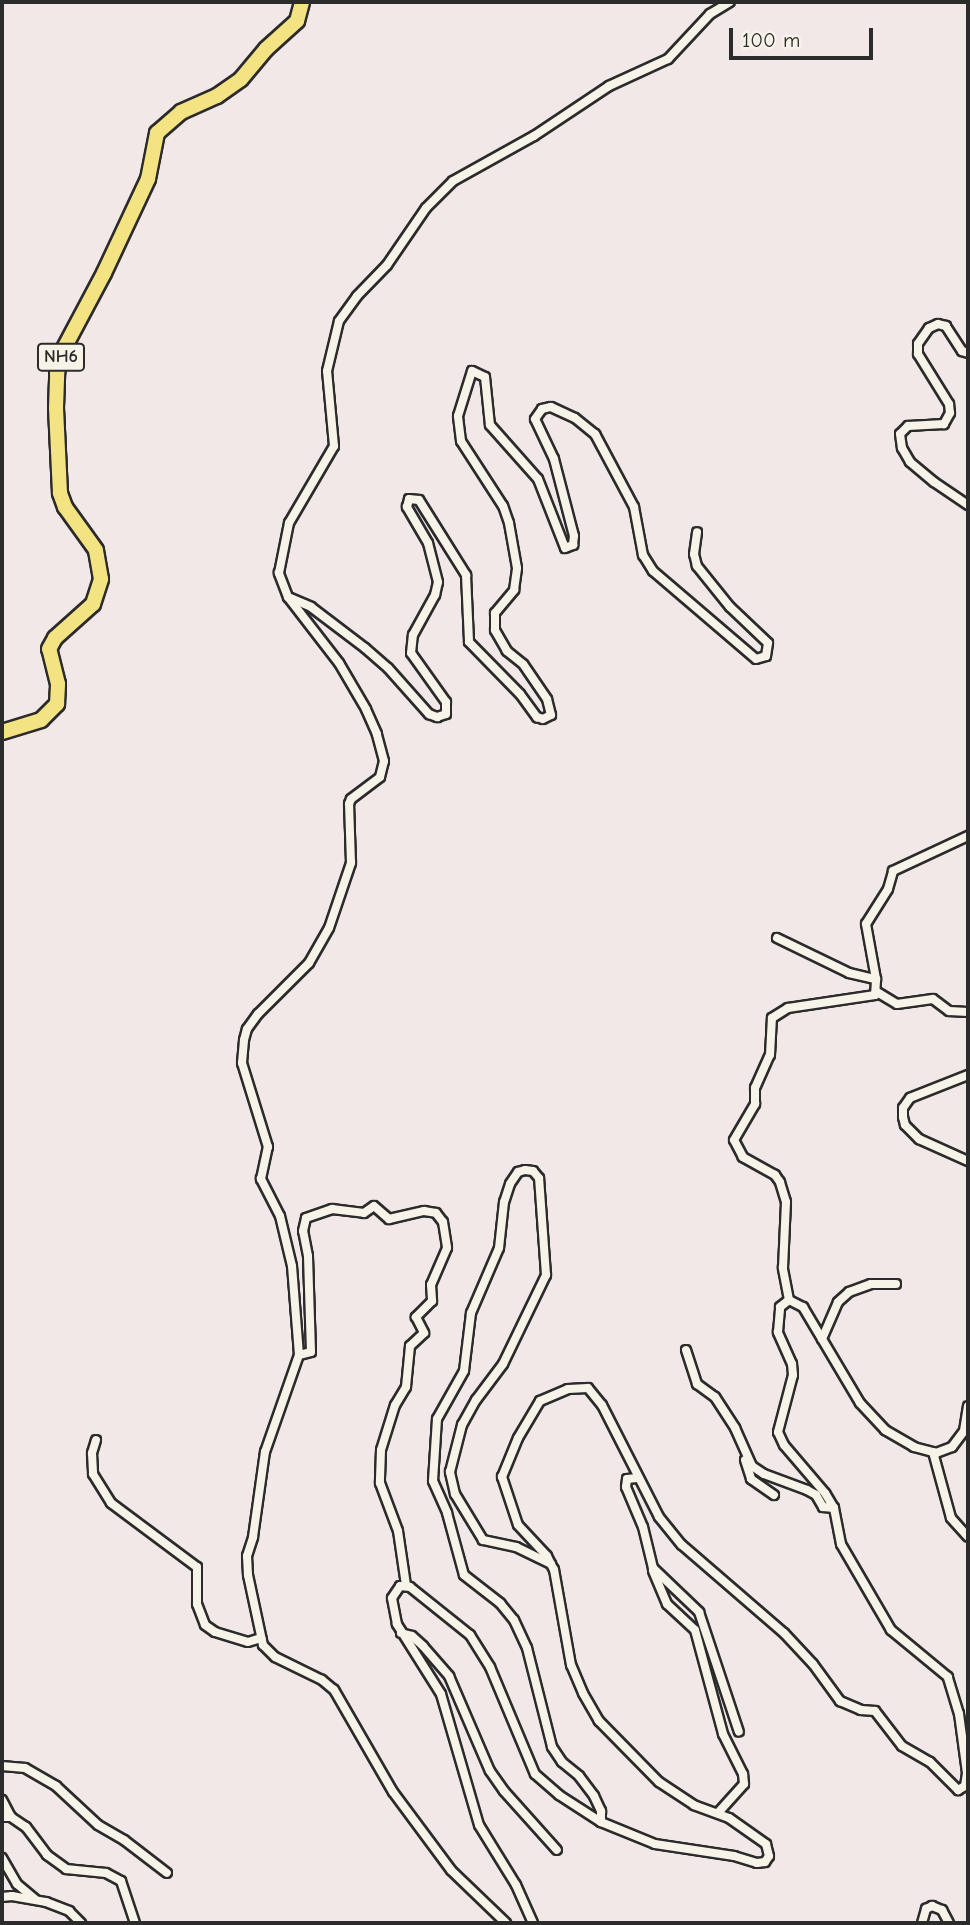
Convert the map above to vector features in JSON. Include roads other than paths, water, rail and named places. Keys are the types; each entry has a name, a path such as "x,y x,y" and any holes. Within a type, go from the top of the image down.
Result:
{"highway":[{"name":"NH6","path":"2,732 41,720 57,704 58,684 49,649 55,638 93,604 101,579 96,550 65,507 60,493 56,408 57,373 61,354 104,273 148,179 157,133 181,112 217,96 241,79 266,49 297,21 302,2"}],"street":[{"path":"506,1923 451,1870 393,1792 334,1690 322,1680 275,1657 263,1645 247,1556 262,1487 265,1452 299,1354 292,1266 281,1216 261,1179 268,1147 262,1118 250,1094 242,1063 244,1040 247,1029 258,1014 309,962 329,928 340,905 351,863 349,804 351,799 380,777 384,761 372,722 339,663 288,597 279,573 285,534 334,446 327,371 334,332 348,307 387,265 421,215 442,190 534,136 610,86 668,59 710,14 730,2"},
{"path":"968,353 962,351 946,326 939,324 929,328 918,344 918,354 949,404 950,414 944,424 908,426 900,434 902,448 910,462 968,505"},
{"path":"288,597 311,607 365,648 429,714 438,717 446,714 446,702 411,653 413,635 435,595 438,582 428,543 407,507 407,501 415,499 427,509 466,575 469,642 520,694 537,717 543,719 551,715 547,699 523,664 507,650 495,629 495,613 514,590 517,568 509,523 503,506 461,441 458,416 472,371 485,377 490,425 538,479 565,548 573,545 574,536 554,459 535,419 542,409 551,407 575,418 595,435 634,507 643,555 653,571 756,659 766,656 768,643 730,607 697,566 694,554 697,532"},
{"path":"877,992 866,924 888,889 893,871 968,836"},
{"path":"777,938 849,973 876,979"},
{"path":"877,992 897,1004 933,999 949,1011 968,1012"},
{"path":"789,1300 783,1268 786,1209 781,1186 775,1175 743,1157 734,1138 755,1104 755,1088 770,1055 771,1022 775,1013 788,1008 871,997 877,992"},
{"path":"968,1075 910,1098 903,1108 903,1117 905,1125 919,1139 968,1161"},
{"path":"551,1564 516,1547 483,1540 455,1494 450,1472 462,1425 503,1364 546,1275 539,1178 533,1171 525,1170 517,1172 507,1193 499,1248 471,1313 464,1371 437,1419 433,1481 447,1513 464,1575 500,1603 514,1620 527,1648 552,1747 594,1796 601,1811 601,1822"},
{"path":"299,1354 311,1352 308,1256 303,1231 306,1218 332,1209 364,1213 374,1206 389,1219 424,1211 436,1213 443,1222 447,1248 431,1285 432,1301 416,1317 424,1333 410,1346 406,1387 395,1405 381,1450 380,1483 398,1531 406,1585 470,1636 490,1667 535,1773 559,1795 601,1822 655,1844 734,1856 757,1863 768,1859 765,1844 719,1812 694,1805 659,1782 599,1721 571,1665 551,1564 518,1525 502,1477 518,1438 540,1401 568,1389 588,1388 602,1405 659,1517 682,1545 784,1633 840,1701 861,1710 875,1711 902,1746 930,1762 956,1789 961,1789 966,1783 967,1773 959,1714 948,1676 891,1630 841,1544 834,1508 813,1477 784,1445 778,1432 792,1384 792,1364 777,1324 780,1307 789,1300"},
{"path":"822,1339 838,1302 849,1292 871,1284 896,1284"},
{"path":"789,1300 803,1307 858,1400 884,1430 914,1447 933,1452 952,1447 964,1431 968,1406"},
{"path":"686,1350 696,1384 715,1397 735,1428 751,1479 774,1495"},
{"path":"96,1440 92,1453 93,1474 111,1503 197,1567 197,1604 205,1625 215,1632 248,1642 261,1638"},
{"path":"933,1452 951,1518 968,1537"},
{"path":"744,1454 760,1472 798,1485 816,1495 823,1507 834,1508"},
{"path":"637,1478 627,1479 626,1487 643,1527 663,1599 695,1630 723,1734 743,1774 744,1784 719,1812"},
{"path":"653,1569 699,1612 739,1731"},
{"path":"406,1585 397,1588 391,1598 401,1633 442,1694 479,1825 516,1885 533,1923"},
{"path":"401,1633 412,1636 424,1646 449,1676 490,1771 504,1791 557,1850"},
{"path":"2,1766 25,1769 57,1786 98,1825 124,1840 167,1873"},
{"path":"2,1800 7,1817 26,1827 47,1854 66,1869 106,1873 121,1881 135,1923"},
{"path":"2,1858 17,1884 36,1900"},
{"path":"2,1897 36,1900 68,1911 81,1923"},
{"path":"922,1923 926,1909 932,1906 939,1907 949,1923"}]}
